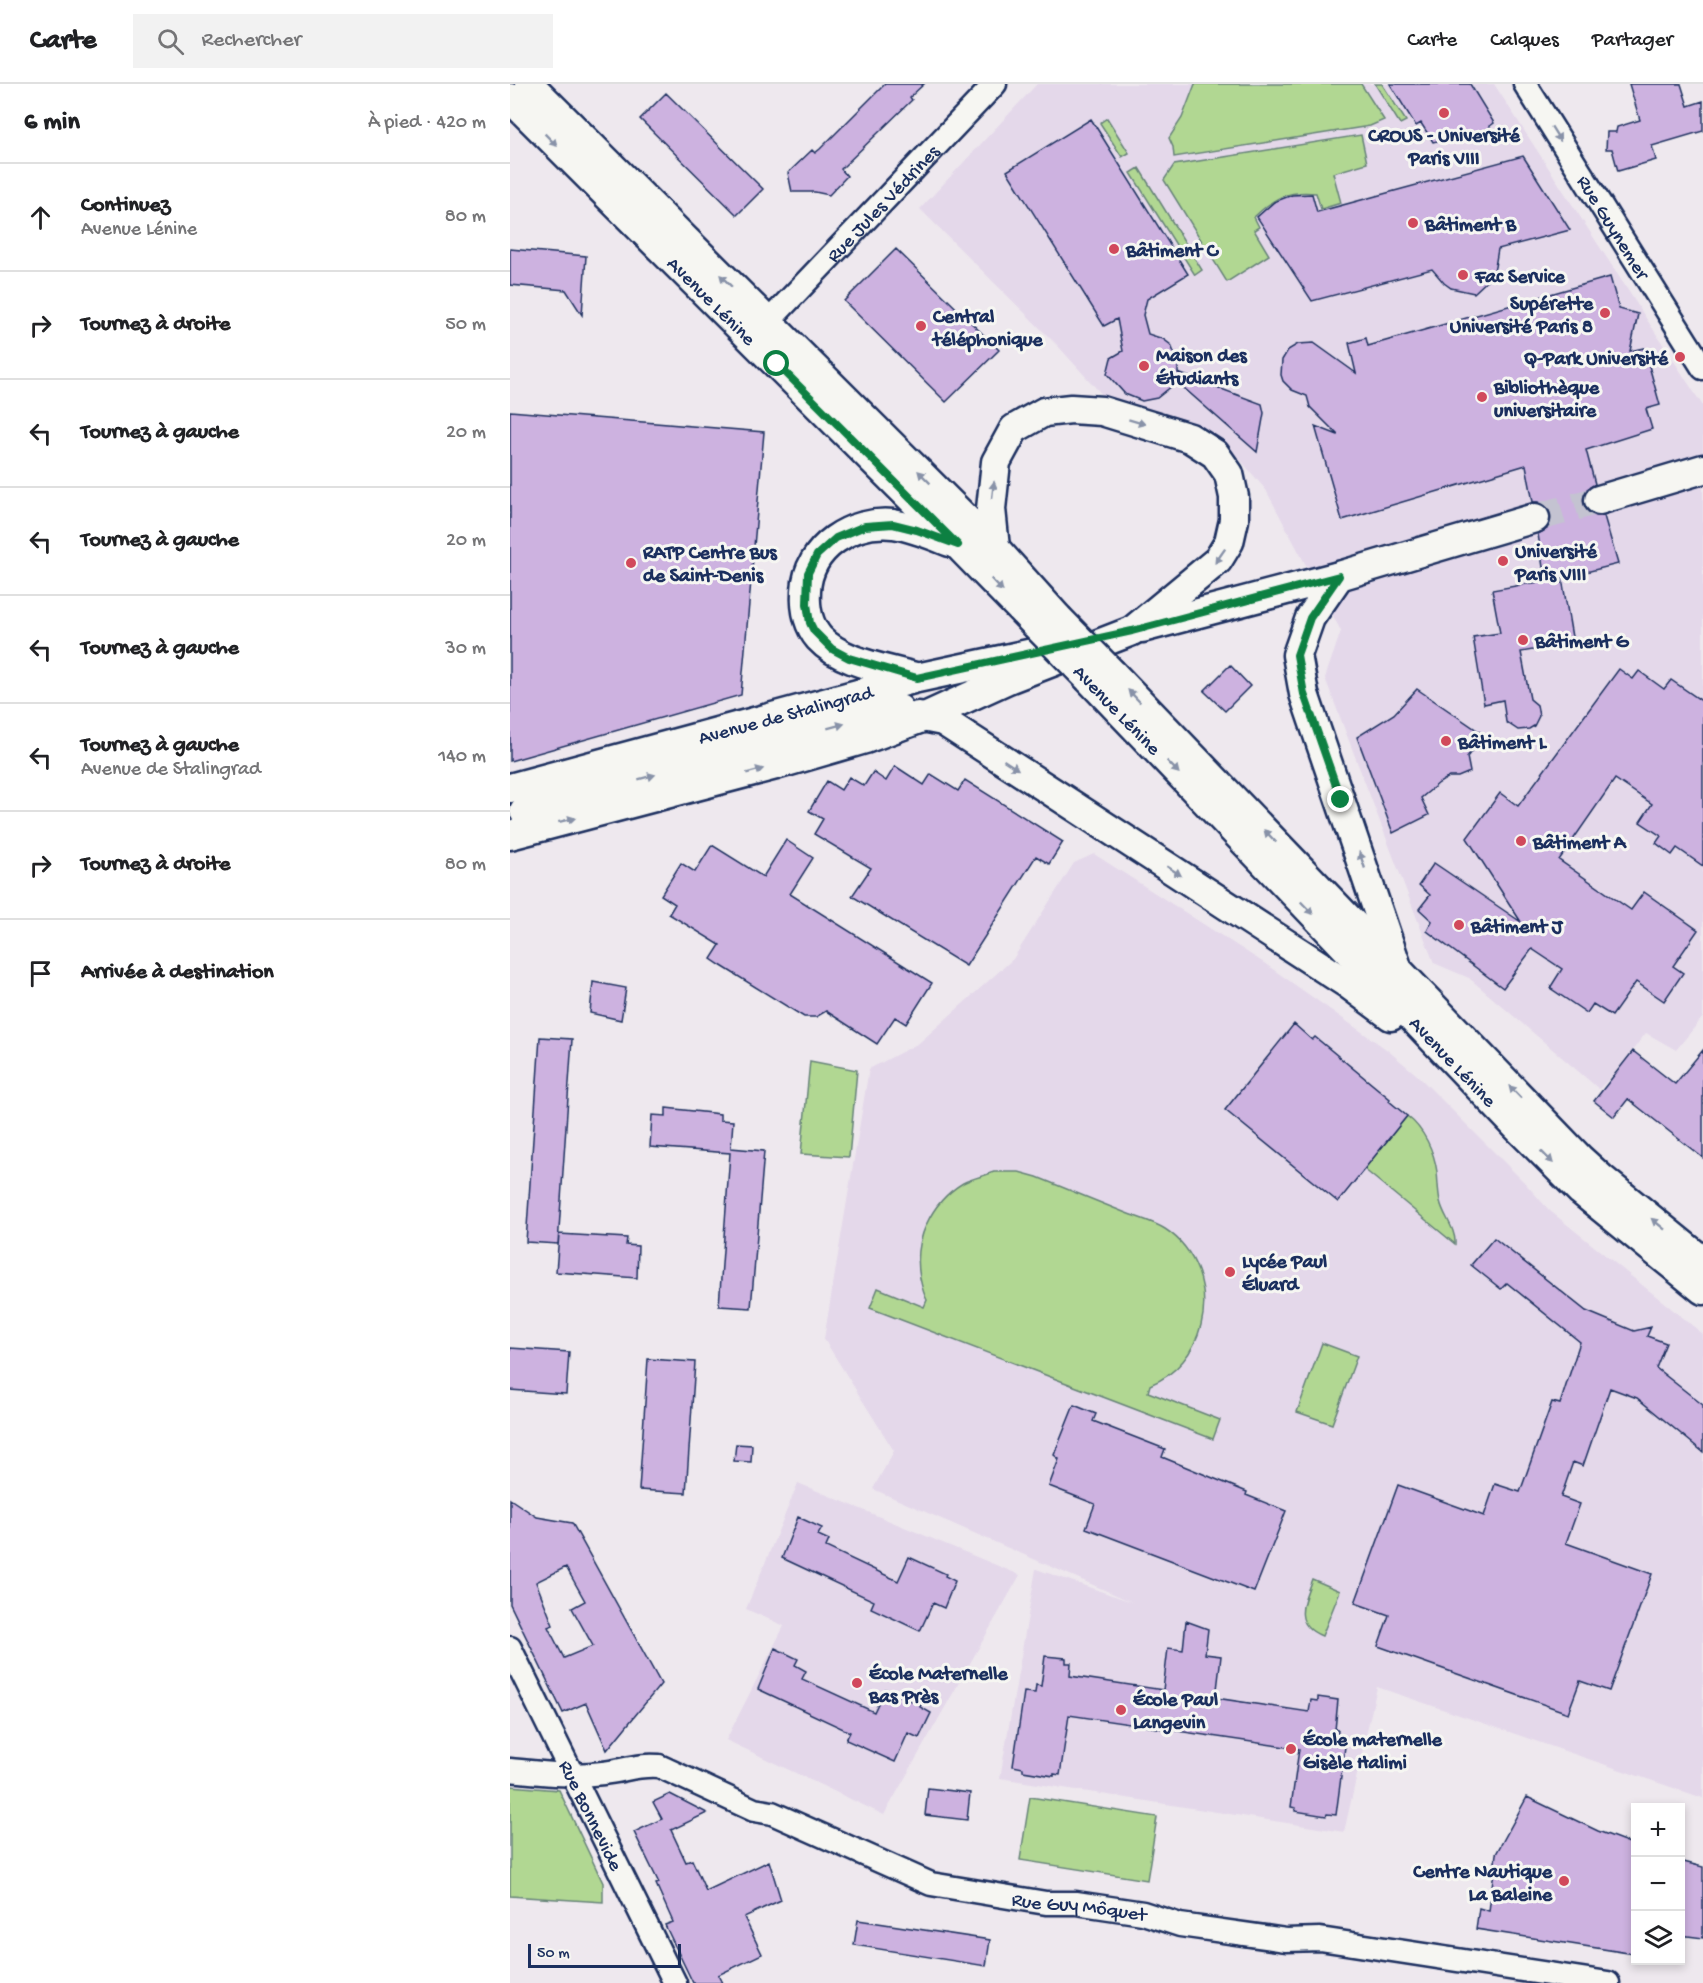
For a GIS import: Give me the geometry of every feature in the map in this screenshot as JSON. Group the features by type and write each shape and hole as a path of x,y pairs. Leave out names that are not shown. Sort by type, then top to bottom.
{"main road":[{"name":"Avenue Lénine","path":"529,84 995,548 1047,621"},
{"name":"Avenue Lénine","path":"510,98 958,545 1047,621 1398,969 1587,1166 1703,1261"},
{"path":"995,548 991,509 996,462 1014,429 1044,412 1071,409 1102,411 1190,438 1215,454 1229,474 1234,496 1234,520 1229,542 1218,560 1203,575 1132,631"},
{"path":"1599,500 1703,469"},
{"name":"Avenue de Stalingrad","path":"510,788 917,678 1132,631 1339,576 1535,518"},
{"path":"917,678 849,658 832,649 820,638 810,623 808,615 806,594 808,573 817,555 827,545 852,530 872,525 893,524 911,528 958,545"},
{"path":"1339,576 1310,618 1297,655 1304,694 1398,969"},
{"name":"Avenue de Stalingrad","path":"510,835 865,739 927,716 1008,679 1132,631"},
{"name":"Avenue Lénine","path":"1101,676 1425,1033 1581,1191 1703,1290"},
{"name":"Avenue de Stalingrad","path":"510,815 1008,679"},
{"path":"879,715 927,716 943,721 1348,984 1392,1016 1425,1033"},
{"path":"510,803 713,733"},
{"path":"865,739 892,735 962,733"}],"street":[{"name":"Rue Jules Védrines","path":"768,322 995,84"},
{"name":"Rue Guynemer","path":"1526,84 1703,368"},
{"name":"Rue Bonnevide","path":"510,1648 675,1983"},
{"name":"Rue Guy Môquet","path":"510,1770 573,1776 607,1773 642,1765 659,1766 754,1810 772,1813 931,1884 1046,1903 1076,1903 1143,1913 1180,1925 1286,1940 1320,1939 1608,1983"}],"shaded area":[{"name":"Université Paris VIII","path":"1037,84 1494,84 1703,406 1703,1017 1676,1050 1646,1033 1615,1073 1599,1089 1469,978 1434,963 1325,678 1341,631 1266,490 1225,442 1178,419 1105,398 1058,346 920,209"},
{"name":"Lycée Paul Éluard","path":"1094,854 1264,963 1386,1049 1417,1075 1549,1210 1703,1334 1703,1798 1377,1687 1344,1832 1000,1778 1036,1569 1132,1602 873,1489 894,1451 824,1339 869,1069 919,1043 1013,959 1074,863"},
{"name":"École Maternelle Bas Près","path":"798,1483 1020,1575 884,1815 726,1740 784,1626 746,1609"}],"green space":[{"path":"1195,84 1361,84 1384,120 1370,126 1174,157 1169,138 1182,118"},
{"path":"1375,84 1382,84 1406,121 1400,124"},
{"path":"1107,118 1129,153 1122,157 1100,123"},
{"path":"1361,135 1367,163 1333,173 1341,203 1321,209 1316,193 1306,192 1289,194 1275,200 1254,217 1259,227 1254,230 1269,255 1227,282 1164,180 1174,165"},
{"path":"1139,168 1202,270 1195,275 1131,173"},
{"path":"810,1061 857,1070 849,1157 801,1154"},
{"path":"1407,1116 1418,1127 1431,1148 1437,1172 1440,1201 1454,1233 1455,1244 1364,1169"},
{"path":"994,1172 1019,1172 1037,1177 1156,1224 1176,1237 1185,1247 1202,1284 1204,1298 1201,1325 1194,1344 1183,1361 1168,1375 1150,1385 1148,1392 1220,1420 1213,1439 870,1308 878,1288 924,1307 927,1300 918,1264 926,1224 941,1201 951,1191 967,1181"},
{"path":"1322,1343 1357,1356 1332,1424 1297,1412"},
{"path":"1312,1579 1340,1591 1322,1636 1313,1631 1303,1619 1303,1604"},
{"path":"510,1786 559,1790 603,1883 603,1902 510,1896"},
{"path":"1030,1797 1157,1817 1147,1880 1020,1860"}],"building":[{"path":"885,84 924,84 910,97 912,100 841,169 847,176 829,195 815,192 792,192 788,173 812,150 815,153 820,149"},
{"name":"CROUS - Université Paris VIII","path":"1390,84 1470,84 1494,123 1490,129 1433,142 1421,123 1416,126"},
{"path":"1629,84 1681,84 1688,106 1703,101 1703,131 1652,146 1656,160 1618,171 1612,149 1606,149 1607,132 1616,132 1617,127 1640,120"},
{"path":"666,93 763,189 737,215 640,119"},
{"name":"Bâtiment C","path":"1091,119 1188,274 1147,299 1143,315 1148,334 1163,339 1171,345 1178,363 1178,373 1262,404 1264,413 1257,452 1177,382 1157,398 1142,401 1125,394 1107,374 1111,358 1123,351 1117,319 1104,326 1007,171"},
{"name":"Bâtiment B","path":"1523,156 1570,230 1498,249 1491,277 1474,293 1451,288 1432,269 1312,301 1257,217 1274,202 1292,195 1312,194 1317,212"},
{"path":"510,249 586,256 582,315 566,290 510,285"},
{"name":"Central téléphonique","path":"896,249 999,350 946,402 844,301"},
{"name":"Bibliothèque universitaire","path":"1610,277 1619,309 1638,314 1630,351 1644,348 1660,405 1646,409 1652,429 1586,450 1595,484 1587,489 1583,497 1583,504 1588,512 1596,516 1604,516 1618,564 1562,578 1573,643 1521,652 1530,699 1537,705 1539,716 1534,726 1518,730 1506,722 1503,700 1484,704 1473,637 1500,633 1492,590 1545,581 1538,534 1547,529 1551,522 1551,514 1546,506 1533,502 1526,465 1342,520 1315,426 1338,435 1310,407 1307,396 1292,390 1283,381 1282,360 1288,350 1298,344 1314,343 1356,373 1349,343 1366,338 1368,346"},
{"name":"RATP Centre Bus de Saint-Denis","path":"510,411 764,432 741,695 510,761"},
{"path":"1230,665 1250,686 1225,711 1204,691"},
{"name":"Bâtiment A","path":"1619,669 1633,679 1639,671 1664,689 1671,680 1703,702 1703,866 1677,848 1672,855 1656,843 1661,836 1640,822 1652,804 1615,779 1559,860 1631,910 1644,892 1698,930 1673,966 1683,973 1664,1001 1636,982 1612,1016 1593,1004 1587,1013 1550,988 1562,969 1532,949 1503,988 1427,931 1432,921 1419,909 1430,895 1419,885 1434,863 1521,922 1467,838 1500,793 1518,806"},
{"path":"1417,689 1484,735 1467,757 1470,772 1458,777 1449,777 1439,783 1421,798 1429,815 1393,833 1357,737 1394,714"},
{"path":"895,766 924,785 931,774 958,791 965,780 1063,842 1049,864 1036,856 966,966 852,896 871,868 814,834 823,819 809,811 827,781 841,790 849,777 864,786 873,772 886,781"},
{"path":"786,840 813,858 790,894 932,983 906,1024 895,1017 877,1044 826,1011 816,1017 804,1017 720,965 711,959 720,945 669,914 675,904 661,895 681,863 695,872 712,845 763,877"},
{"path":"593,982 626,988 621,1020 590,1013"},
{"path":"1294,1024 1312,1040 1315,1037 1390,1099 1389,1101 1407,1116 1338,1202 1225,1110"},
{"path":"540,1037 572,1039 558,1244 526,1242"},
{"path":"1703,1050 1703,1158 1628,1099 1614,1117 1594,1101 1633,1051 1675,1084"},
{"path":"666,1108 720,1114 720,1120 733,1121 731,1148 764,1151 751,1308 719,1306 730,1153 650,1147 652,1115 666,1116"},
{"path":"559,1234 627,1238 626,1245 638,1246 637,1278 556,1272"},
{"path":"1494,1238 1586,1311 1634,1331 1651,1327 1647,1336 1666,1343 1656,1368 1703,1405 1703,1452 1637,1398 1610,1388 1583,1466 1573,1462 1561,1497 1580,1504 1566,1543 1652,1574 1609,1691 1580,1681 1568,1713 1378,1646 1389,1615 1355,1603 1398,1485 1484,1516 1495,1484 1520,1492 1552,1402 1560,1404 1580,1342 1507,1283 1501,1289 1471,1265"},
{"path":"510,1348 569,1352 566,1394 510,1390"},
{"path":"648,1359 695,1362 686,1493 639,1490"},
{"path":"1074,1405 1096,1414 1093,1421 1165,1449 1162,1457 1247,1492 1246,1495 1286,1511 1254,1592 1086,1528 1095,1504 1049,1486 1059,1459 1054,1455"},
{"path":"736,1444 752,1445 751,1462 734,1461"},
{"path":"510,1499 537,1517 572,1523 661,1684 607,1750 586,1703 563,1713 510,1604","holes":["566,1567 585,1601 572,1608 593,1646 564,1658 548,1627 553,1625 536,1582"]},
{"path":"798,1517 822,1528 818,1535 829,1540 826,1547 898,1581 909,1557 946,1574 945,1576 955,1581 944,1608 933,1603 920,1631 871,1608 874,1601 782,1558"},
{"path":"1186,1621 1208,1629 1205,1654 1221,1656 1216,1698 1309,1712 1311,1700 1318,1701 1318,1697 1338,1700 1335,1730 1338,1730 1337,1738 1346,1739 1336,1815 1327,1814 1326,1816 1295,1811 1296,1808 1291,1807 1299,1749 1069,1715 1060,1775 1023,1771 1023,1768 1013,1766 1024,1692 1035,1693 1036,1685 1041,1686 1045,1656 1066,1658 1066,1663 1071,1663 1070,1676 1163,1690 1168,1648 1183,1650"},
{"path":"775,1648 798,1659 795,1665 806,1671 802,1679 874,1712 885,1689 921,1705 920,1707 931,1713 919,1738 908,1733 895,1762 846,1740 850,1732 758,1689"},
{"path":"928,1788 970,1793 967,1820 925,1815"},
{"path":"670,1794 707,1813 671,1830 686,1862 692,1860 706,1891 769,1861 781,1900 744,1917 762,1954 718,1975 722,1983 693,1983 665,1925 673,1922 656,1884 659,1883 634,1832 662,1819 653,1802"},
{"name":"Centre Nautique La Baleine","path":"1527,1797 1598,1831 1631,1843 1631,1953 1476,1929 1479,1908 1489,1911 1496,1854"},
{"path":"1685,1862 1703,1867 1703,1938 1685,1936"},
{"path":"858,1920 990,1940 986,1966 854,1945"}],"tunnel":[{"path":"1535,518 1599,500"}],"place":[{"name":"CROUS - Université Paris VIII","path":"1444,113"},
{"name":"Bâtiment B","path":"1413,223"},
{"name":"Bâtiment C","path":"1114,249"},
{"name":"Fac Service","path":"1463,275"},
{"name":"Supérette Université Paris 8","path":"1605,313"},
{"name":"Central téléphonique","path":"921,326"},
{"name":"Q-Park Université","path":"1680,357"},
{"name":"Maison des Étudiants","path":"1144,366"},
{"name":"Bibliothèque universitaire","path":"1482,397"},
{"name":"Université Paris VIII","path":"1503,561"},
{"name":"RATP Centre Bus de Saint-Denis","path":"631,563"},
{"name":"Bâtiment G","path":"1523,640"},
{"name":"Bâtiment L","path":"1446,741"},
{"name":"Bâtiment A","path":"1521,841"},
{"name":"Bâtiment J","path":"1459,925"},
{"name":"Lycée Paul Éluard","path":"1230,1272"},
{"name":"École Maternelle Bas Près","path":"857,1683"},
{"name":"École Paul Langevin","path":"1121,1710"},
{"name":"École maternelle Gisèle Halimi","path":"1291,1749"},
{"name":"Centre Nautique La Baleine","path":"1564,1881"}],"route":[{"path":"777,364 958,545 893,524 865,526 852,530 827,545 817,555 808,573 806,594 810,623 814,631 832,649 849,658 917,678 1132,631 1339,576 1310,618 1297,655 1304,694 1341,800"}]}
